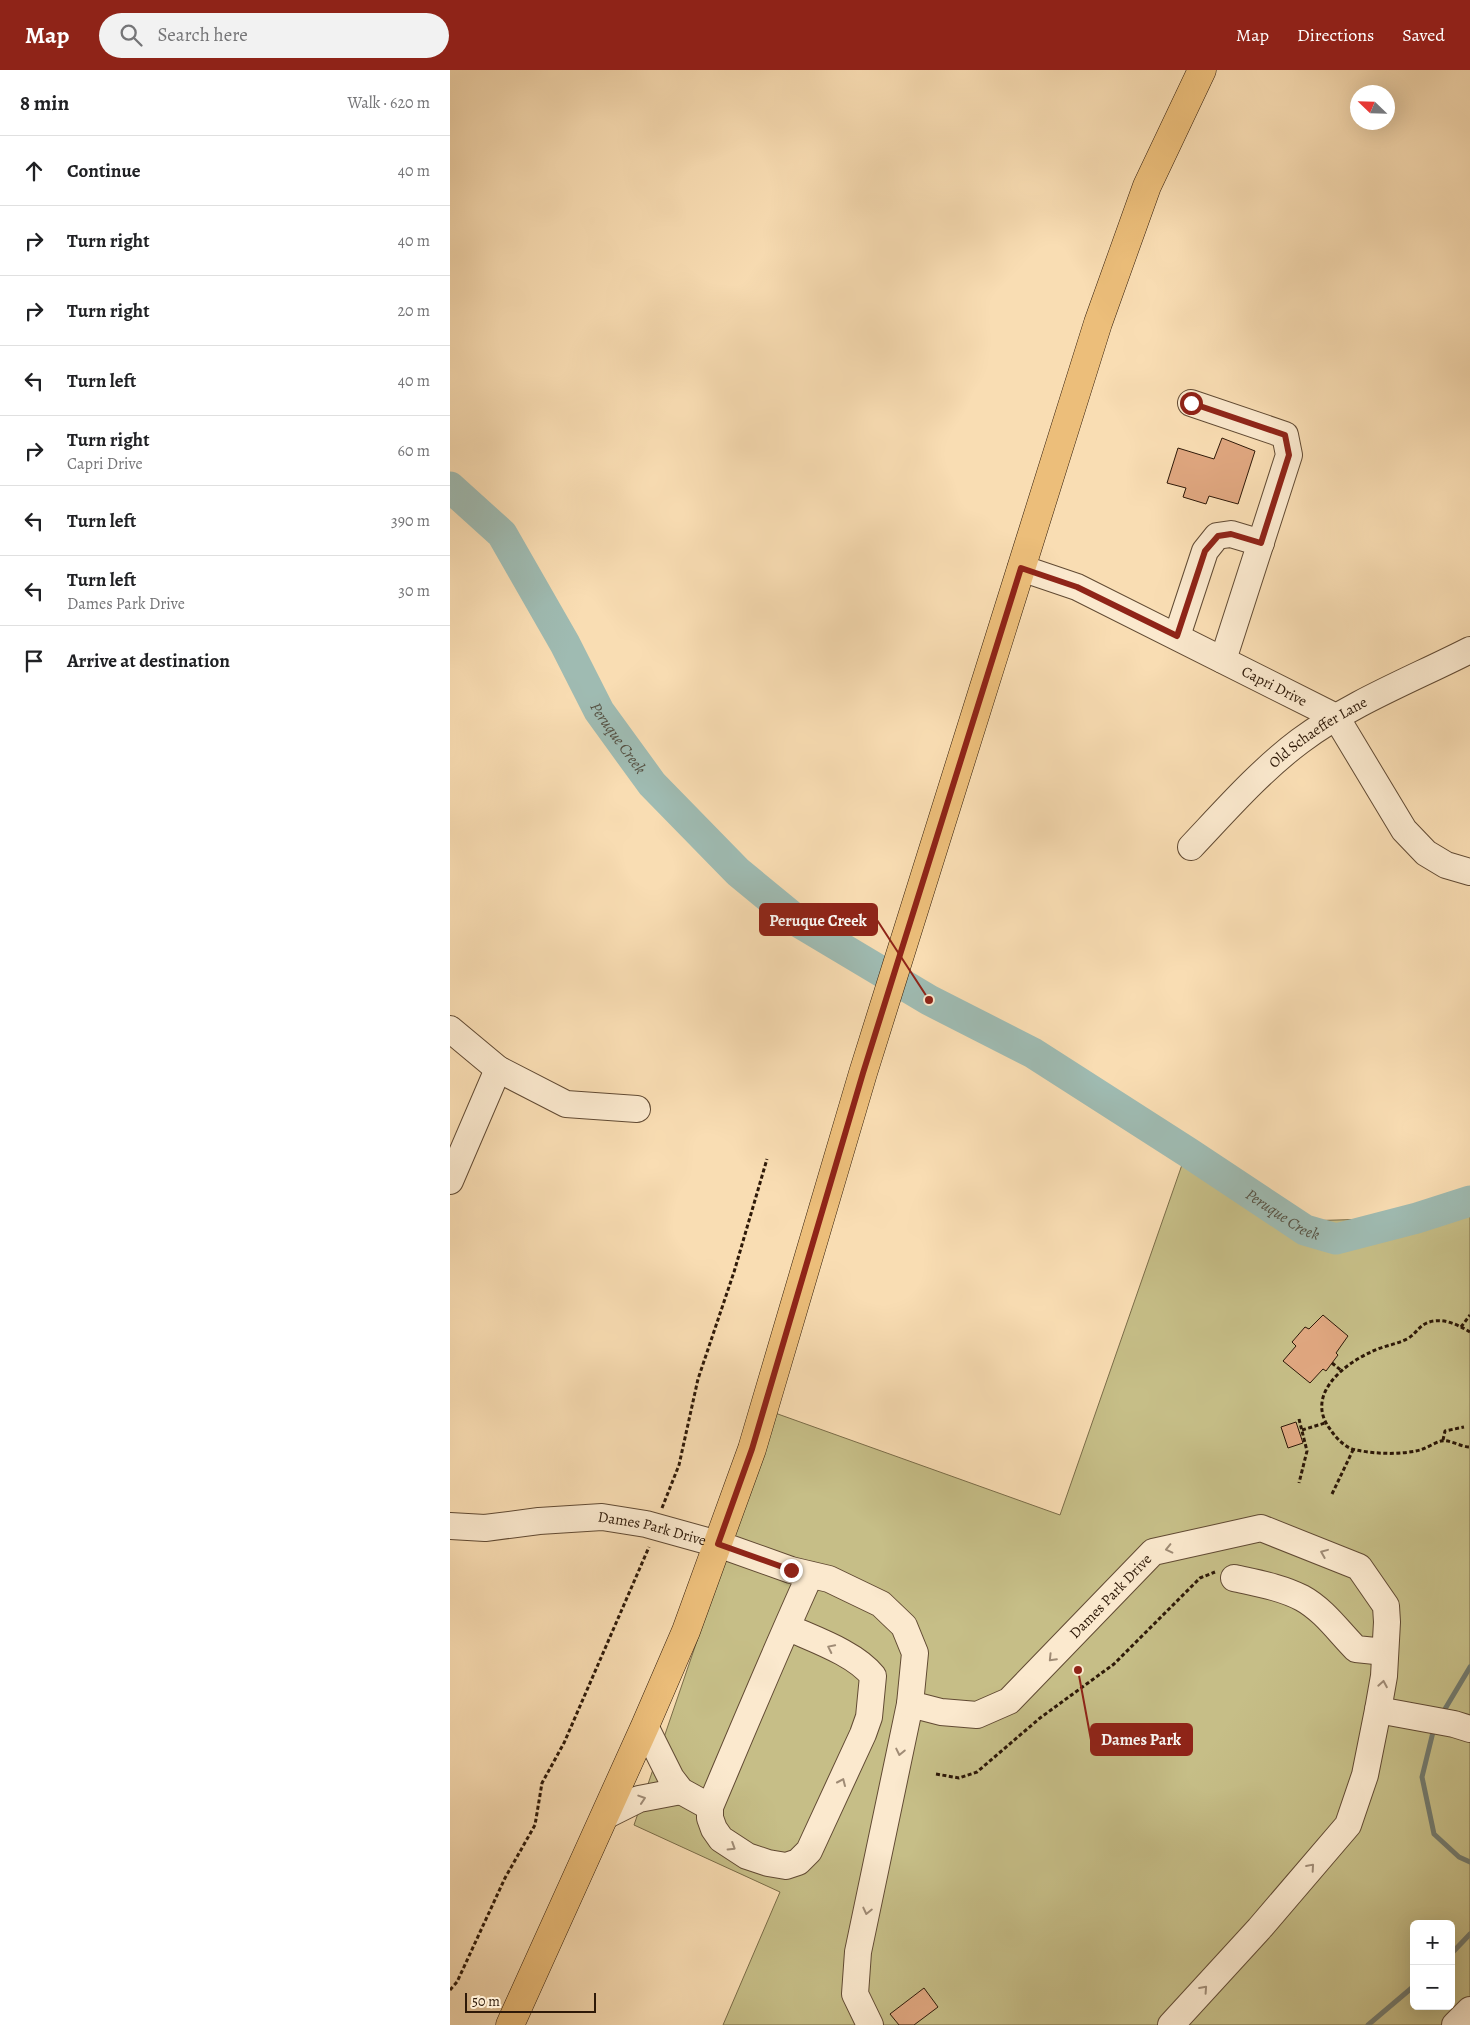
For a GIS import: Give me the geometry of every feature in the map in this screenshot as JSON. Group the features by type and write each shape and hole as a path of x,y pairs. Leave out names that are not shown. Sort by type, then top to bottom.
{"main road":[{"path":"510,2025 686,1631 752,1449 863,1073 1098,323 1147,186 1202,70"}],"street":[{"path":"1191,403 1285,435 1289,455 1223,660"},
{"path":"1177,636 1205,551 1218,536 1231,534 1261,543"},
{"name":"Capri Drive","path":"1021,568 1077,587 1336,717"},
{"name":"Old Schaeffer Lane","path":"1191,846 1299,742 1336,717 1470,650"},
{"path":"1336,717 1404,830 1426,853 1446,866 1470,872"},
{"path":"450,1030 498,1069 566,1104 637,1109"},
{"path":"450,1181 498,1069"},
{"name":"Dames Park Drive","path":"450,1526 485,1528 539,1521 602,1517 654,1527 718,1544 791,1570 830,1579 882,1604 904,1626 915,1653 910,1704 858,1952 855,1994 870,2025"},
{"name":"Dames Park Drive","path":"910,1704 941,1712 977,1715 1009,1701 1153,1552 1261,1528 1359,1567 1386,1606 1384,1676 1390,1712 1348,1825 1259,1929 1171,2025"},
{"path":"787,1626 866,1666 873,1676 869,1717 863,1734 809,1851 798,1862 786,1866 768,1864 740,1852 720,1839 710,1818 710,1807 787,1626 810,1575"},
{"path":"1234,1578 1272,1587 1302,1598 1331,1621 1356,1650 1384,1652"},
{"path":"1390,1712 1462,1726"},
{"path":"645,1726 671,1778 681,1791 710,1807"},
{"path":"605,1816 639,1799 681,1791"},
{"path":"1455,2025 1470,2010"}],"path":[{"path":"450,1990 457,1982 505,1878 535,1825 542,1783 568,1734 647,1553 654,1527 679,1465 698,1379 734,1272 767,1158"},
{"path":"1461,1327 1470,1314"},
{"path":"1470,1332 1452,1323 1437,1320 1424,1324 1408,1339 1372,1351 1350,1363 1335,1377 1325,1392 1320,1406 1324,1422 1337,1440 1354,1450 1384,1454 1420,1450 1442,1440 1470,1447"},
{"path":"1332,1363 1342,1371"},
{"path":"1299,1420 1307,1450 1299,1483"},
{"path":"1302,1430 1324,1422"},
{"path":"1442,1440 1446,1431 1464,1427"},
{"path":"1332,1494 1354,1450"},
{"path":"936,1774 959,1778 977,1772 1040,1718 1114,1664 1200,1578 1216,1572 1234,1578"}],"shaded area":[{"path":"1184,1159 1302,1221 1441,1217 1470,1208 1470,2025 723,2025 780,1892 634,1825 775,1413 1060,1515"}],"building":[{"path":"1222,438 1255,451 1238,504 1209,496 1206,504 1183,497 1186,488 1167,483 1178,448 1214,459"},
{"path":"1323,1315 1348,1336 1336,1353 1338,1355 1326,1371 1323,1369 1310,1383 1283,1361 1296,1346 1292,1342 1305,1327 1309,1329"},
{"path":"1296,1422 1303,1443 1288,1448 1281,1427"},
{"path":"924,1988 938,2007 914,2025 899,2025 890,2014"}],"waterway":[{"name":"Peruque Creek","path":"450,487 502,534 565,644 599,711 652,784 738,872 800,923 929,1000 1033,1053 1305,1230 1336,1239 1417,1218 1470,1201"},
{"path":"1442,1714 1470,1667"},
{"path":"1434,1728 1422,1777 1434,1834 1459,1857 1470,1862"},
{"path":"1455,1950 1470,1934"},
{"path":"1368,2025 1410,1989"}],"place":[{"name":"Peruque Creek","path":"929,1000"},
{"name":"Dames Park","path":"1078,1670"}],"route":[{"path":"791,1570 718,1544 752,1449 863,1073 1021,568 1077,587 1177,636 1205,551 1218,536 1231,534 1261,543 1289,455 1285,435 1191,403"}]}
